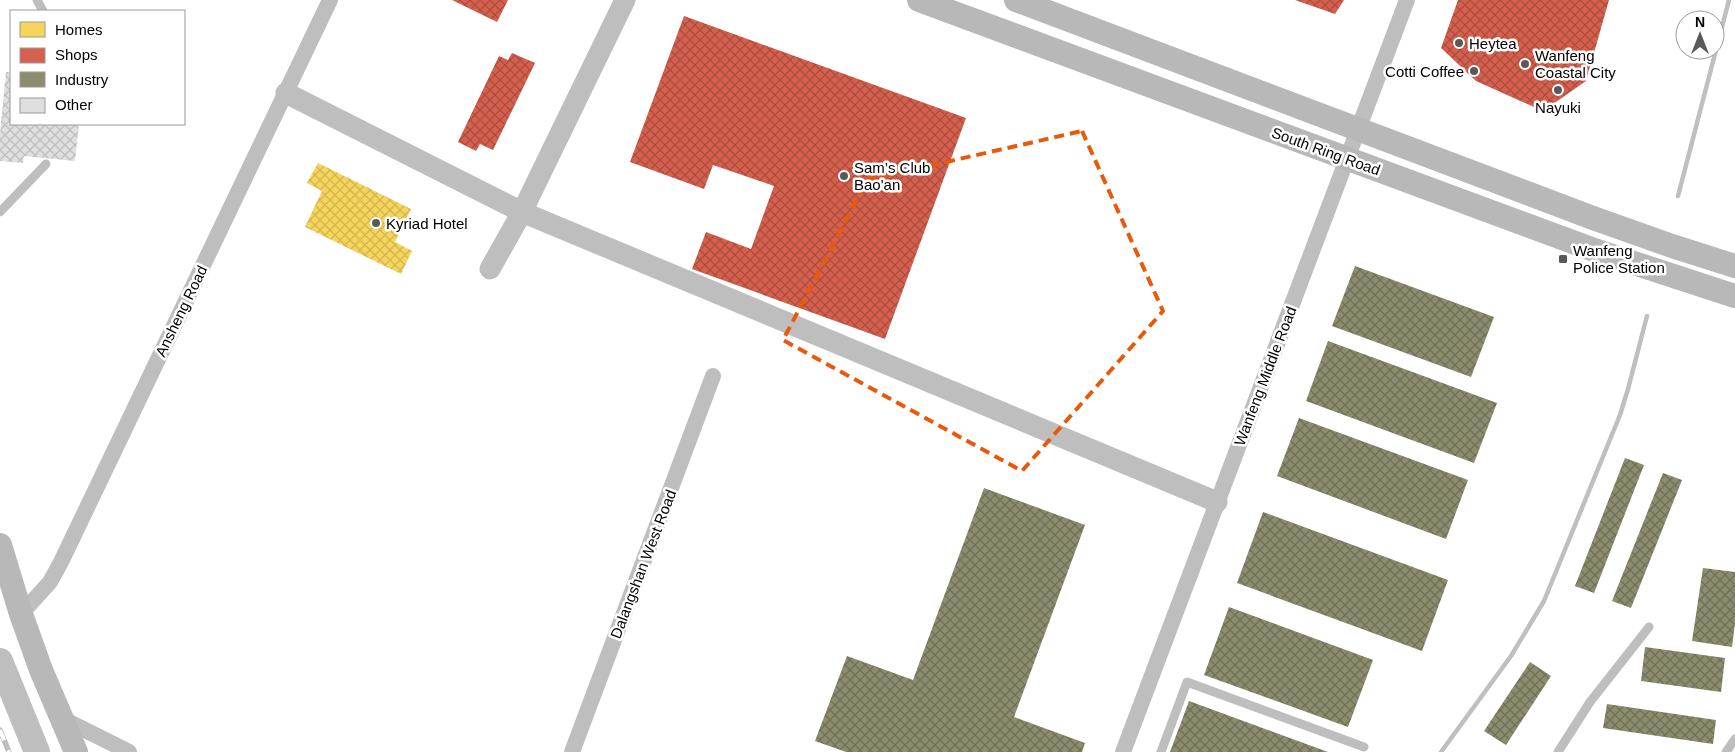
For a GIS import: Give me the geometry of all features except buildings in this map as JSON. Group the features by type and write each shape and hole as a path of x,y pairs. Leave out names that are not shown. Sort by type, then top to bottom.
{"main road":[{"name":"South Ring Road","path":"919,0 1597,251 1735,296"},
{"name":"South Ring Road","path":"1016,0 1633,232 1735,266"},
{"path":"0,545 21,614 41,670 76,752"},
{"path":"0,661 37,752"}],"street":[{"name":"Ansheng Road","path":"21,614 50,582 61,562 330,0"},
{"path":"490,269 522,212 626,0"},
{"name":"Wanfeng Middle Road","path":"1123,752 1407,0"},
{"path":"286,92 522,212 1217,502"},
{"name":"Dalangshan West Road","path":"572,752 713,376"},
{"path":"61,718 129,752"}],"lane":[{"path":"0,212 46,164"},
{"path":"1558,752 1590,702 1649,627"},
{"path":"1161,752 1187,682 1364,747"},
{"path":"1726,752 1735,740"}],"highlighted area":[{"path":"1082,131 1163,311 1022,471 783,340 867,180"}],"waterway":[{"path":"1678,196 1729,0"},
{"path":"1441,752 1511,656 1544,601 1620,415 1647,316"}],"railway":[{"path":"0,730 9,752"}],"place":[{"name":"Heytea","path":"1459,43"},
{"name":"Wanfeng Coastal City","path":"1525,64"},
{"name":"Cotti Coffee","path":"1474,71"},
{"name":"Nayuki","path":"1558,90"},
{"name":"Sam’s Club Bao'an","path":"844,176"},
{"name":"Kyriad Hotel","path":"376,223"},
{"name":"Wanfeng Police Station","path":"1563,259"}]}
